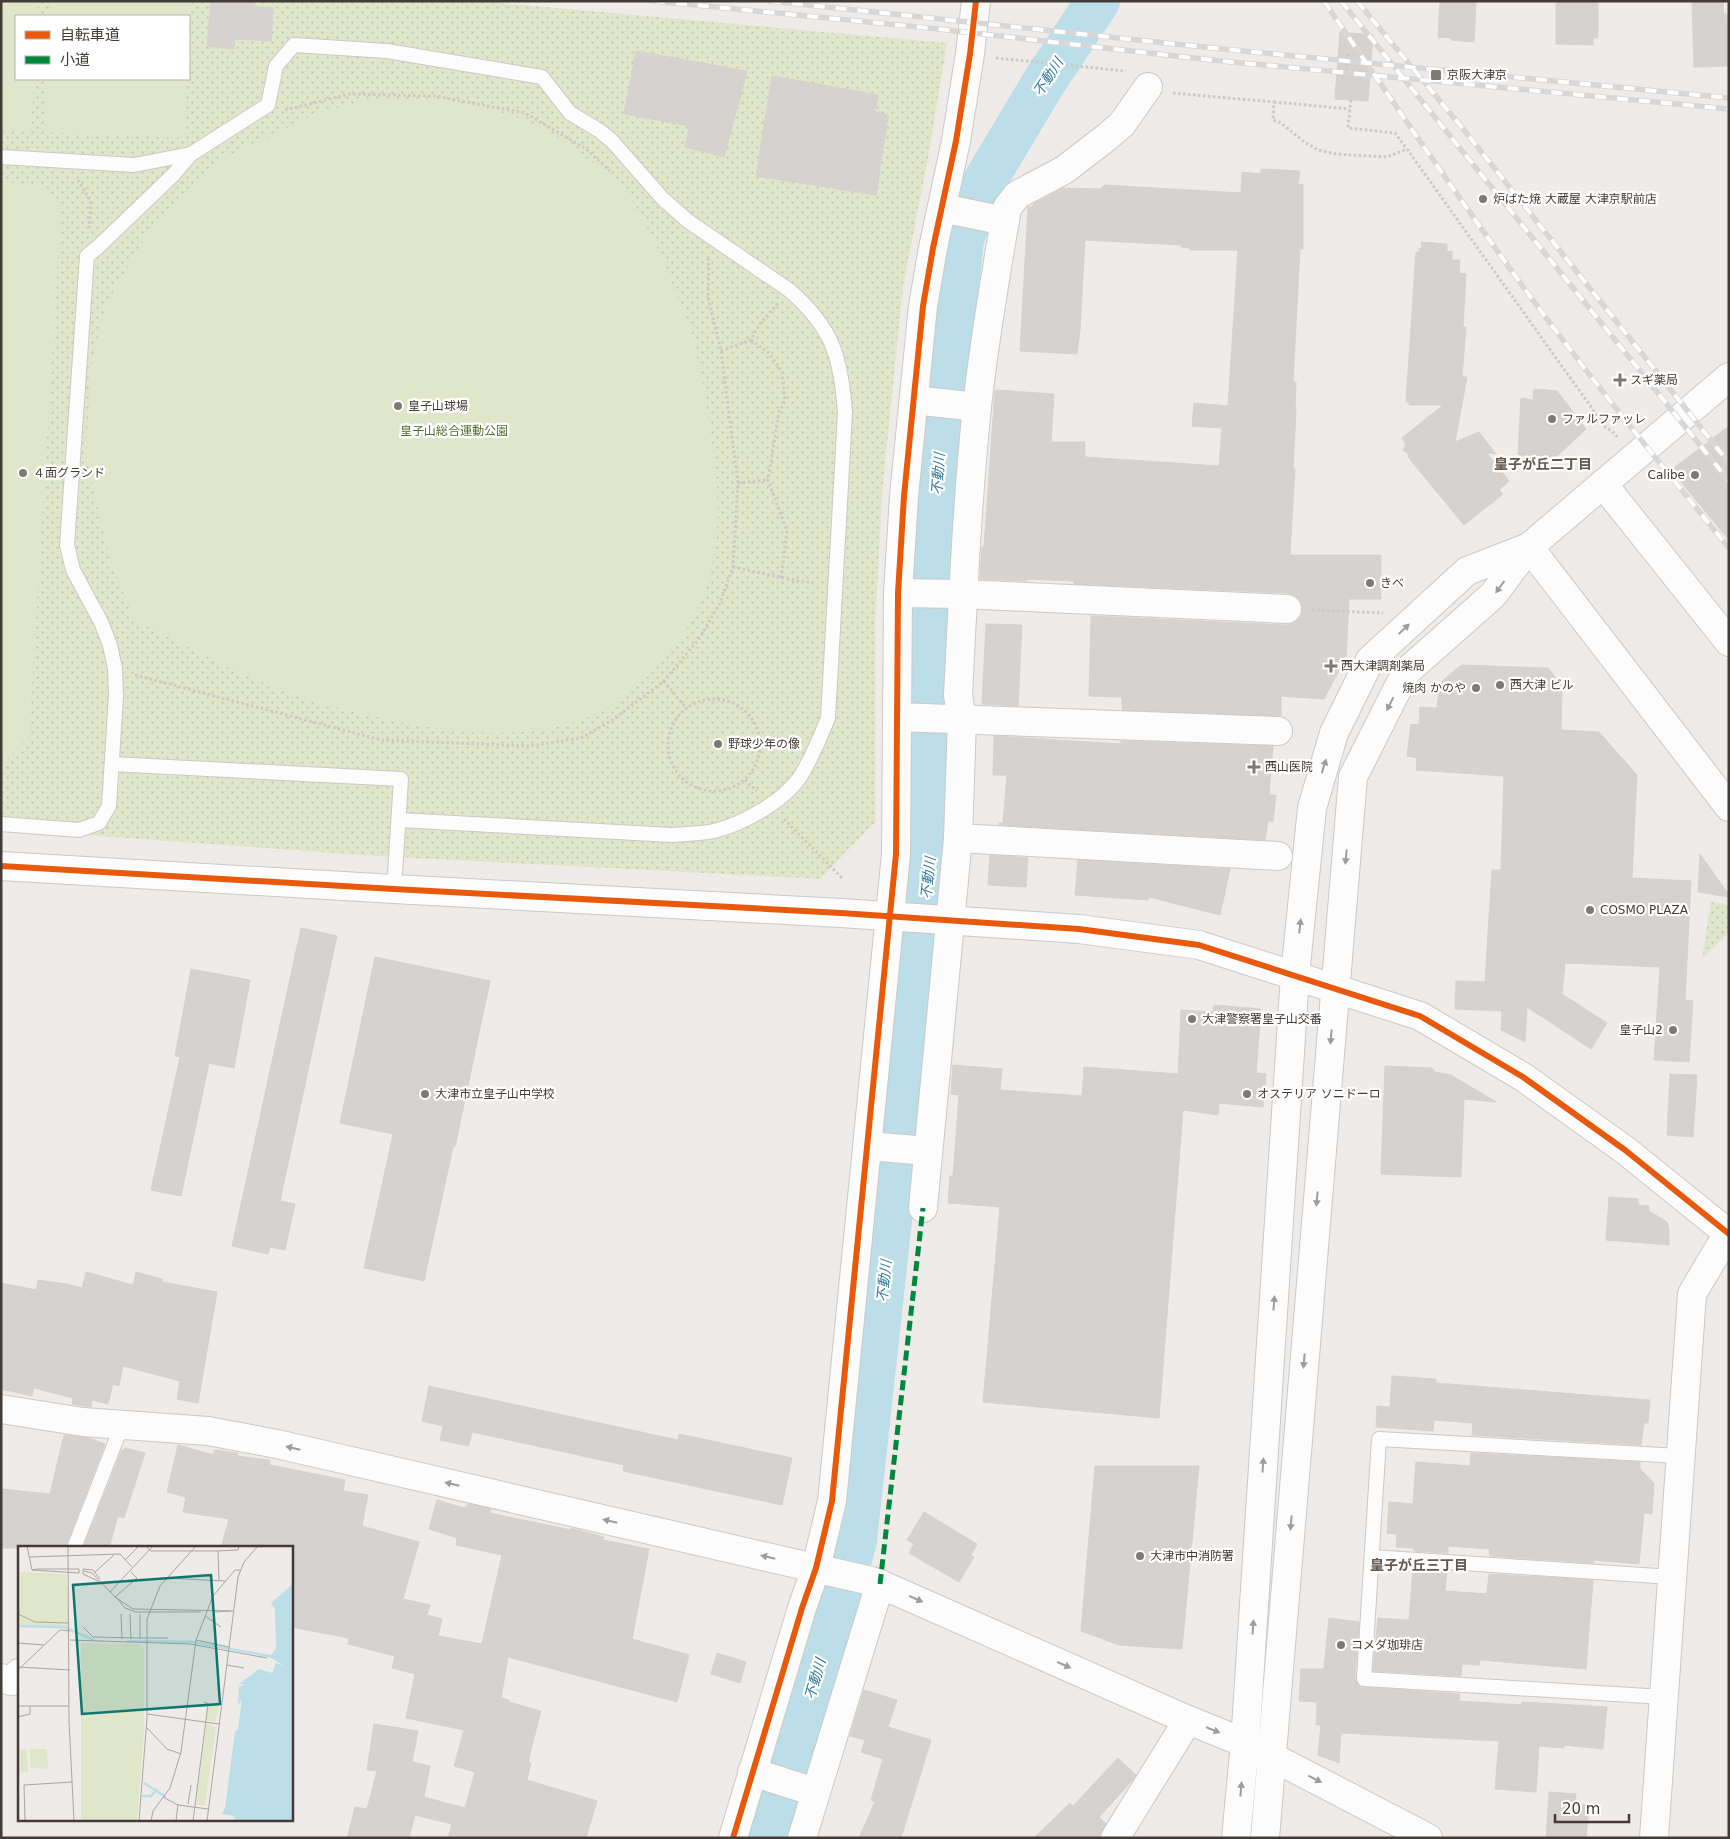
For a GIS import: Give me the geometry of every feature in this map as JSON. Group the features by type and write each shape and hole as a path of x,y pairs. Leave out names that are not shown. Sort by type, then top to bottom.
{"street":[{"path":"733,1838 758,1774 802,1608 822,1570 832,1501 868,1146 898,916 896,854 899,593 904,496 923,306 956,141 970,54 976,1"},
{"path":"923,1208 958,838 961,720 958,695 962,594 976,407 989,309 1004,220 1007,208 1016,195 1064,170 1107,137 1122,124 1148,87"},
{"path":"943,208 1004,220"},
{"path":"1265,1838 1353,777 1406,672 1493,595 1528,547 1729,377"},
{"path":"915,401 976,407"},
{"path":"1603,484 1729,642"},
{"path":"1236,1838 1245,1743 1294,975 1312,808 1334,733 1370,660 1467,571 1528,547"},
{"path":"1528,547 1729,807"},
{"path":"899,593 962,594 1287,609"},
{"path":"898,717 1278,731"},
{"path":"958,838 1278,856"},
{"path":"1,866 898,916 1078,929 1199,945 1420,1016 1523,1077 1626,1150 1728,1234 1692,1294 1654,1838"},
{"path":"868,1146 928,1151"},
{"path":"1,1410 83,1422 208,1431 277,1444 875,1582 1188,1720 1245,1743 1428,1838"},
{"path":"802,1838 810,1790 875,1582"},
{"path":"1,1678 11,1680 18,1674"},
{"path":"1116,1838 1188,1720"},
{"path":"758,1774 810,1790"}],"lane":[{"path":"1,824 79,830 99,823 109,806 116,696 115,669 110,645 101,622 73,570 67,544 87,256 159,188 191,154 268,105 276,66 294,45 387,51 542,77 570,113 600,130 663,199 688,221 790,290 802,301 820,322 835,350 843,382 845,414 828,718 814,752 799,779 771,805 741,822 712,832 672,835 398,820"},
{"path":"1,158 134,165 191,154"},
{"path":"112,764 401,779 394,889"},
{"path":"75,1546 122,1424"},
{"path":"1664,1696 1364,1679 1372,1557 1380,1439 1680,1456"},
{"path":"1372,1557 1672,1577"}],"path":[{"path":"970,54 1039,63 1129,71 1154,91 1350,109"},
{"path":"1346,76 1348,54"},
{"path":"268,105 287,111 350,94 435,96 525,113 586,149 613,174"},
{"path":"1351,100 1348,128 1395,133 1606,428"},
{"path":"1274,102 1273,120 1281,123 1303,141 1318,150 1336,154 1387,157 1407,149"},
{"path":"66,161 90,201 87,256"},
{"path":"115,669 381,740 528,746 581,738 611,721 664,681 699,639 720,603 733,567 738,483 721,351 708,297 709,260 702,253"},
{"path":"721,351 751,340 759,325 790,290"},
{"path":"751,340 770,353 782,372 785,401 779,412 768,480 787,531 781,578"},
{"path":"738,483 768,480"},
{"path":"733,567 798,582 836,584"},
{"path":"1287,609 1420,614"},
{"path":"664,681 686,708"},
{"path":"713,698 740,706 752,720 758,728 760,756 745,780 723,791 698,790 678,775 668,752 671,727 686,708 713,698"},
{"path":"745,780 843,879"}],"green space":[{"name":"皇子山総合運動公園","path":"1,1 478,1 947,43 928,158 903,286 882,493 875,629 875,822 820,879 376,856 1,829"},
{"path":"1,1 38,1 37,15 15,15 15,80 34,80 31,132 1,130"},
{"path":"50,1 190,1 190,15 49,15"},
{"path":"47,80 187,80 184,138 44,132"},
{"name":"皇子山球場","path":"433,99 500,112 535,125 564,141 592,161 627,194 655,241 685,313 703,385 714,455 718,519 709,579 698,607 683,635 662,661 630,693 608,708 579,721 548,729 516,732 450,730 385,719 317,703 282,691 239,672 134,619 110,559 86,456 92,361 107,303 149,231 228,156 318,113 363,101"},
{"name":"４面グランド","path":"1,182 45,185 61,209 29,737 1,765"},
{"path":"1711,902 1729,905 1729,932 1702,959"}],"building":[{"path":"211,1 255,2 255,7 273,8 271,41 235,39 234,49 207,46"},
{"path":"1440,1 1476,1 1474,42 1438,37"},
{"path":"1556,1 1598,1 1598,38 1593,38 1593,45 1556,44"},
{"path":"1692,1 1723,1 1724,14 1727,14 1729,66 1694,67"},
{"path":"1340,32 1373,35 1368,101 1335,99"},
{"path":"636,51 747,71 724,157 685,147 690,126 624,114"},
{"path":"772,76 878,95 875,112 888,115 876,195 756,176"},
{"path":"1261,169 1300,171 1298,185 1303,184 1303,249 1300,249 1293,382 1296,382 1293,469 1295,469 1290,555 1381,555 1381,599 1349,599 1346,657 1324,699 1281,696 1281,716 1122,710 1122,697 1089,696 1091,616 1286,625 1294,623 1300,618 1303,610 1301,602 1296,596 1288,593 1074,584 1074,581 980,579 995,390 1054,394 1051,442 1085,442 1085,457 1219,466 1222,428 1192,426 1194,403 1228,406 1238,250 1190,250 1190,248 1181,247 1182,245 1085,240 1077,354 1020,351 1028,207 1032,207 1034,204 1063,188 1100,189 1104,185 1241,193 1242,172 1261,174"},
{"path":"1421,242 1447,244 1447,252 1452,251 1452,260 1460,260 1459,273 1466,274 1463,327 1466,327 1462,377 1467,377 1455,442 1479,432 1496,454 1487,453 1509,481 1499,490 1503,494 1464,525 1408,457 1409,454 1403,450 1406,445 1402,438 1443,405 1409,405 1409,402 1406,402 1416,252 1419,252 1419,248 1422,249"},
{"path":"1534,389 1557,391 1586,429 1556,457 1518,455 1521,398 1533,400"},
{"path":"1729,426 1729,540 1671,470"},
{"path":"986,624 1022,625 1018,706 982,704"},
{"path":"1461,665 1548,668 1562,686 1561,730 1599,732 1637,775 1632,878 1691,881 1685,1000 1693,1001 1689,1062 1654,1060 1660,967 1565,963 1562,994 1607,1023 1591,1049 1527,1007 1525,1042 1501,1030 1502,1011 1455,1009 1456,981 1485,982 1492,870 1501,870 1504,776 1416,770 1417,758 1407,756 1411,724 1419,725 1420,707 1437,708 1440,683"},
{"path":"994,736 1121,744 1121,741 1273,746 1269,795 1276,795 1273,821 1268,821 1265,840 999,825 999,823 1003,823 1007,775 993,775"},
{"path":"1700,854 1729,895 1729,897 1698,892"},
{"path":"990,855 1028,858 1026,887 988,885"},
{"path":"1078,860 1230,869 1220,915 1149,897 1148,900 1075,895"},
{"path":"301,928 337,936 280,1201 295,1204 285,1250 270,1247 268,1254 232,1246"},
{"path":"375,957 490,981 424,1281 364,1268 393,1134 340,1123"},
{"path":"191,969 250,980 234,1068 209,1063 181,1196 151,1190 180,1057 175,1056"},
{"path":"1214,1005 1261,1009 1256,1073 1266,1074 1263,1107 1219,1103 1218,1115 1183,1110 1159,1418 983,1402 1000,1207 948,1203 950,1176 953,1176 959,1095 951,1094 953,1065 1002,1069 1000,1090 1082,1096 1084,1067 1178,1074 1181,1010 1213,1012"},
{"path":"1385,1066 1432,1068 1435,1072 1451,1075 1496,1102 1464,1099 1461,1177 1381,1174"},
{"path":"1670,1074 1697,1075 1693,1137 1667,1135"},
{"path":"1609,1197 1638,1199 1638,1205 1649,1206 1649,1211 1667,1222 1669,1245 1606,1240"},
{"path":"86,1272 133,1285 136,1272 162,1279 162,1282 217,1292 198,1403 177,1399 180,1381 123,1366 119,1386 113,1384 108,1404 92,1400 91,1407 72,1404 73,1398 34,1388 32,1396 1,1389 1,1283 36,1290 38,1280 82,1288"},
{"path":"1392,1376 1436,1379 1436,1383 1650,1400 1648,1423 1644,1423 1641,1445 1472,1435 1473,1423 1434,1420 1433,1431 1376,1427 1377,1406 1390,1407"},
{"path":"429,1386 678,1440 679,1434 792,1458 782,1505 623,1471 624,1465 472,1432 469,1446 440,1440 443,1426 422,1421"},
{"path":"64,1435 89,1438 105,1444 66,1546 1,1548 1,1489 50,1494"},
{"path":"178,1445 214,1455 214,1450 238,1453 237,1456 270,1460 270,1465 345,1480 343,1491 368,1495 362,1526 419,1542 403,1599 430,1605 427,1615 442,1619 438,1636 482,1644 502,1555 456,1545 457,1538 429,1529 437,1500 464,1508 467,1508 468,1504 491,1509 490,1513 571,1530 572,1528 604,1537 603,1540 649,1549 632,1639 689,1655 677,1702 508,1657 501,1698 541,1711 528,1762 531,1763 527,1780 597,1801 586,1838 448,1838 452,1824 415,1815 409,1838 347,1838 355,1807 367,1809 377,1771 367,1770 374,1724 418,1731 412,1762 430,1766 424,1797 465,1808 475,1772 454,1766 464,1730 406,1718 415,1674 392,1668 395,1656 348,1644 349,1638 292,1627 292,1546 222,1546 229,1519 183,1512 186,1497 167,1492"},
{"path":"125,1448 145,1453 124,1518 118,1516 110,1546 84,1546 122,1450"},
{"path":"1471,1453 1640,1462 1640,1469 1654,1483 1652,1514 1644,1513 1639,1564 1594,1560 1594,1563 1490,1556 1489,1549 1448,1546 1448,1553 1414,1551 1414,1548 1396,1547 1397,1534 1387,1533 1389,1502 1413,1504 1416,1462 1470,1466"},
{"path":"1095,1466 1199,1466 1182,1649 1119,1645 1081,1631"},
{"path":"924,1512 977,1544 971,1555 974,1557 959,1582 909,1553 914,1544 907,1540"},
{"path":"1413,1568 1447,1571 1445,1591 1487,1594 1489,1574 1593,1580 1586,1669 1480,1660 1479,1665 1462,1664 1461,1676 1373,1671 1378,1618 1409,1620"},
{"path":"1329,1618 1359,1622 1355,1678 1360,1687 1460,1694 1459,1701 1522,1705 1522,1702 1607,1707 1603,1749 1564,1745 1564,1748 1539,1746 1536,1792 1495,1789 1499,1741 1341,1733 1339,1763 1318,1755 1321,1725 1316,1725 1317,1702 1299,1701 1301,1669 1324,1669"},
{"path":"717,1653 746,1662 740,1683 711,1674"},
{"path":"864,1690 897,1700 888,1727 931,1740 901,1838 859,1838 875,1802 871,1800 883,1759 861,1752 865,1740 850,1736"},
{"path":"1118,1758 1136,1775 1099,1817 1106,1824 1098,1838 1034,1838 1070,1803 1073,1806"},
{"path":"1549,1792 1576,1794 1575,1804 1589,1805 1586,1838 1546,1838"}],"waterway":[{"name":"不動川","path":"768,1838 835,1616 855,1540 930,855 932,570 940,447 962,239 979,191 1044,82 1098,1"}],"railway":[{"path":"654,1 929,28 1211,60 1729,109"},
{"path":"770,1 1213,48 1729,98"},
{"path":"1324,1 1445,177 1544,315 1622,416 1729,548"},
{"path":"1341,1 1729,481"},
{"path":"1357,1 1464,130 1729,463"}],"marked path":[{"path":"880,1584 923,1208"}],"cycle path":[{"path":"733,1838 802,1608 816,1568 832,1501 896,854 898,593 904,496 923,306 933,248 956,141 970,54 976,1"},
{"path":"1,866 841,913 1079,929 1199,945 1420,1016 1523,1077 1625,1150 1729,1234"}],"place":[{"name":"京阪大津京","path":"1436,75"},
{"name":"炉ばた焼 大蔵屋 大津京駅前店","path":"1483,199"},
{"name":"スギ薬局","path":"1620,380"},
{"name":"皇子山球場","path":"398,406"},
{"name":"ファルファッレ","path":"1552,419"},
{"name":"４面グランド","path":"23,473"},
{"name":"Calibe","path":"1695,475"},
{"name":"きべ","path":"1370,583"},
{"name":"西大津調剤薬局","path":"1331,666"},
{"name":"西大津 ビル","path":"1500,685"},
{"name":"焼肉 かのや","path":"1476,688"},
{"name":"野球少年の像","path":"718,744"},
{"name":"西山医院","path":"1254,767"},
{"name":"COSMO PLAZA","path":"1590,910"},
{"name":"大津警察署皇子山交番","path":"1192,1019"},
{"name":"皇子山2","path":"1673,1030"},
{"name":"大津市立皇子山中学校","path":"425,1094"},
{"name":"オステリア ソニドーロ","path":"1247,1094"},
{"name":"大津市中消防署","path":"1140,1556"},
{"name":"コメダ珈琲店","path":"1341,1645"}],"district":[{"name":"皇子が丘二丁目","path":"1543,464"},
{"name":"皇子が丘三丁目","path":"1419,1565"}]}
